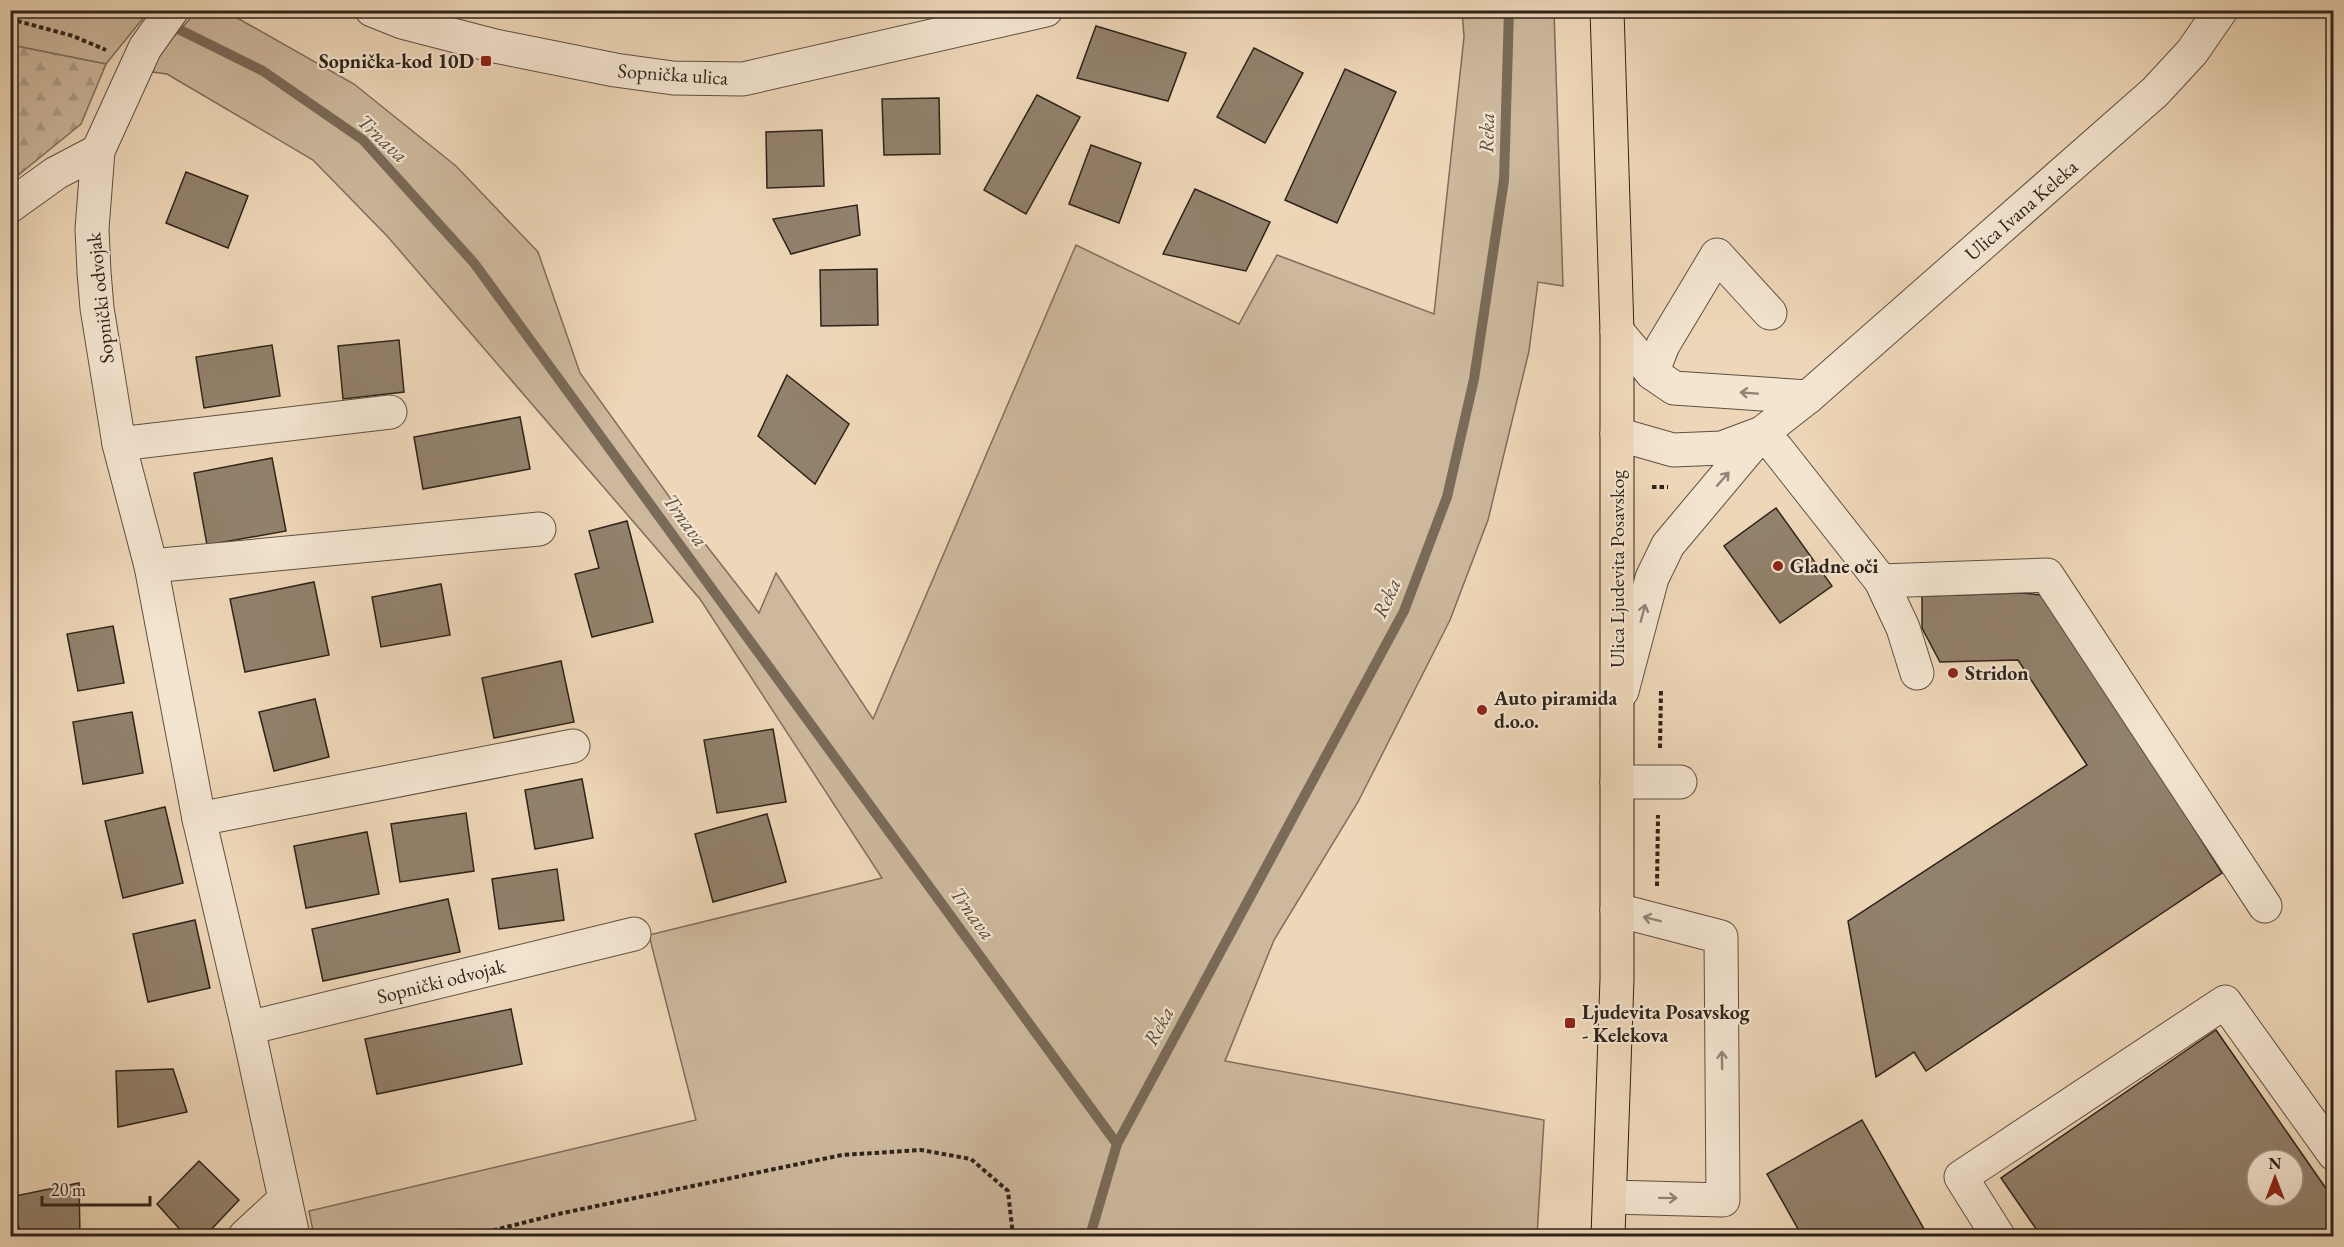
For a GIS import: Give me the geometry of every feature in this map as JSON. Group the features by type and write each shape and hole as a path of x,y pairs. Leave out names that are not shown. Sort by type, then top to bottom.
{"main road":[{"name":"Ulica Ljudevita Posavskog","path":"1607,10 1617,331 1617,979 1608,1236"}],"street":[{"path":"10,206 56,173 98,151 141,55 172,10"},
{"name":"Sopnička ulica","path":"372,10 402,22 495,46 615,70 673,78 744,79 1046,10"},
{"name":"Ulica Ivana Keleka","path":"1617,710 1652,578 1668,545 1762,433 1808,397 2155,92 2192,52 2221,10"},
{"name":"Sopnički odvojak","path":"98,151 92,229 94,272 119,444 151,566 199,819 248,1028 293,1236"},
{"path":"1652,373 1663,345 1717,255 1770,313"},
{"path":"1617,331 1652,373 1674,388 1808,397"},
{"path":"119,444 390,412"},
{"path":"1762,433 1881,581 1903,628 1917,673"},
{"name":"Ulica Ivana Keleka","path":"1617,434 1673,450 1722,448 1762,433"},
{"path":"151,566 539,529"},
{"path":"1881,581 2047,575 2265,906"},
{"path":"199,819 573,746"},
{"path":"1617,782 1680,782"},
{"path":"1610,1197 1724,1200 1721,937 1617,910"},
{"name":"Sopnički odvojak","path":"248,1028 634,934"},
{"path":"1998,1236 1961,1177 2225,1002 2334,1154"},
{"path":"245,1236 284,1200"}],"path":[{"path":"10,19 141,55"},
{"path":"471,1236 558,1214 842,1155 921,1150 971,1159 1008,1191 1013,1236"}],"green space":[{"path":"11,11 149,11 106,64 11,45"},
{"path":"197,11 225,11 354,84 456,166 538,252 580,373 681,513 759,613 776,573 873,719 1076,245 1239,324 1277,255 1434,314 1464,37 1462,11 1554,11 1563,286 1538,282 1529,351 1488,520 1450,620 1358,802 1274,940 1225,1061 1544,1120 1537,1236 314,1236 309,1211 696,1120 649,935 882,878 700,599 388,237 313,160 167,74 153,72 157,55"},
{"path":"11,45 106,64 81,124 11,181"}],"building":[{"path":"1096,26 1186,53 1168,101 1077,78"},
{"path":"1254,48 1303,73 1265,143 1217,117"},
{"path":"1345,69 1396,92 1337,223 1285,200"},
{"path":"1037,95 1080,117 1026,214 984,190"},
{"path":"939,98 940,154 884,155 882,99"},
{"path":"822,130 824,186 767,188 766,132"},
{"path":"1091,145 1141,163 1119,223 1069,204"},
{"path":"186,172 248,196 228,248 166,223"},
{"path":"1195,189 1270,222 1246,271 1163,254"},
{"path":"857,205 860,235 791,254 773,219"},
{"path":"877,269 878,325 821,326 820,270"},
{"path":"399,340 404,392 343,399 338,346"},
{"path":"272,345 280,396 204,408 196,357"},
{"path":"787,375 849,424 815,484 758,436"},
{"path":"520,417 530,469 423,489 414,437"},
{"path":"272,458 286,531 207,545 194,473"},
{"name":"Gladne oči","path":"1776,508 1832,586 1780,623 1724,546"},
{"path":"627,521 653,622 592,637 575,574 599,568 589,531"},
{"path":"314,582 329,655 245,672 230,599"},
{"path":"441,584 450,635 381,647 372,597"},
{"path":"2024,593 2049,596 2222,873 1926,1071 1914,1052 1876,1077 1848,921 2087,765 2018,660 1940,662 1922,628 1922,596"},
{"path":"113,626 124,683 78,691 67,634"},
{"path":"561,661 574,722 494,738 482,678"},
{"path":"315,699 329,757 274,771 259,712"},
{"path":"132,712 143,773 83,784 73,722"},
{"path":"773,729 786,802 717,813 704,740"},
{"path":"582,779 593,838 535,849 525,790"},
{"path":"165,807 183,883 123,898 105,821"},
{"path":"466,813 474,871 400,882 391,824"},
{"path":"767,814 786,882 713,902 695,834"},
{"path":"367,832 379,894 306,908 294,846"},
{"path":"557,869 564,920 499,929 492,879"},
{"path":"448,899 460,952 323,981 312,929"},
{"path":"195,920 210,988 148,1002 133,934"},
{"path":"511,1009 522,1064 377,1094 365,1039"},
{"path":"2216,1030 2298,1148 2245,1148 2245,1208 2305,1208 2305,1158 2334,1200 2334,1236 2041,1236 2001,1178"},
{"path":"173,1069 187,1112 118,1127 116,1071"},
{"path":"1862,1120 1928,1236 1802,1236 1767,1174"},
{"path":"199,1161 239,1200 205,1236 186,1236 157,1204"},
{"path":"79,1183 80,1236 22,1236 10,1204 10,1197"}],"waterway":[{"name":"Trnava","path":"140,10 263,71 363,140 474,263 1117,1144"},
{"name":"Reka","path":"1090,1236 1117,1144 1404,611 1447,497 1474,379 1504,180 1509,10"}],"place":[{"name":"Sopnička-kod 10D","path":"486,61"},
{"name":"Gladne oči","path":"1778,566"},
{"name":"Stridon","path":"1953,673"},
{"name":"Auto piramida d.o.o.","path":"1482,710"},
{"name":"Ljudevita Posavskog - Kelekova","path":"1570,1023"}]}
